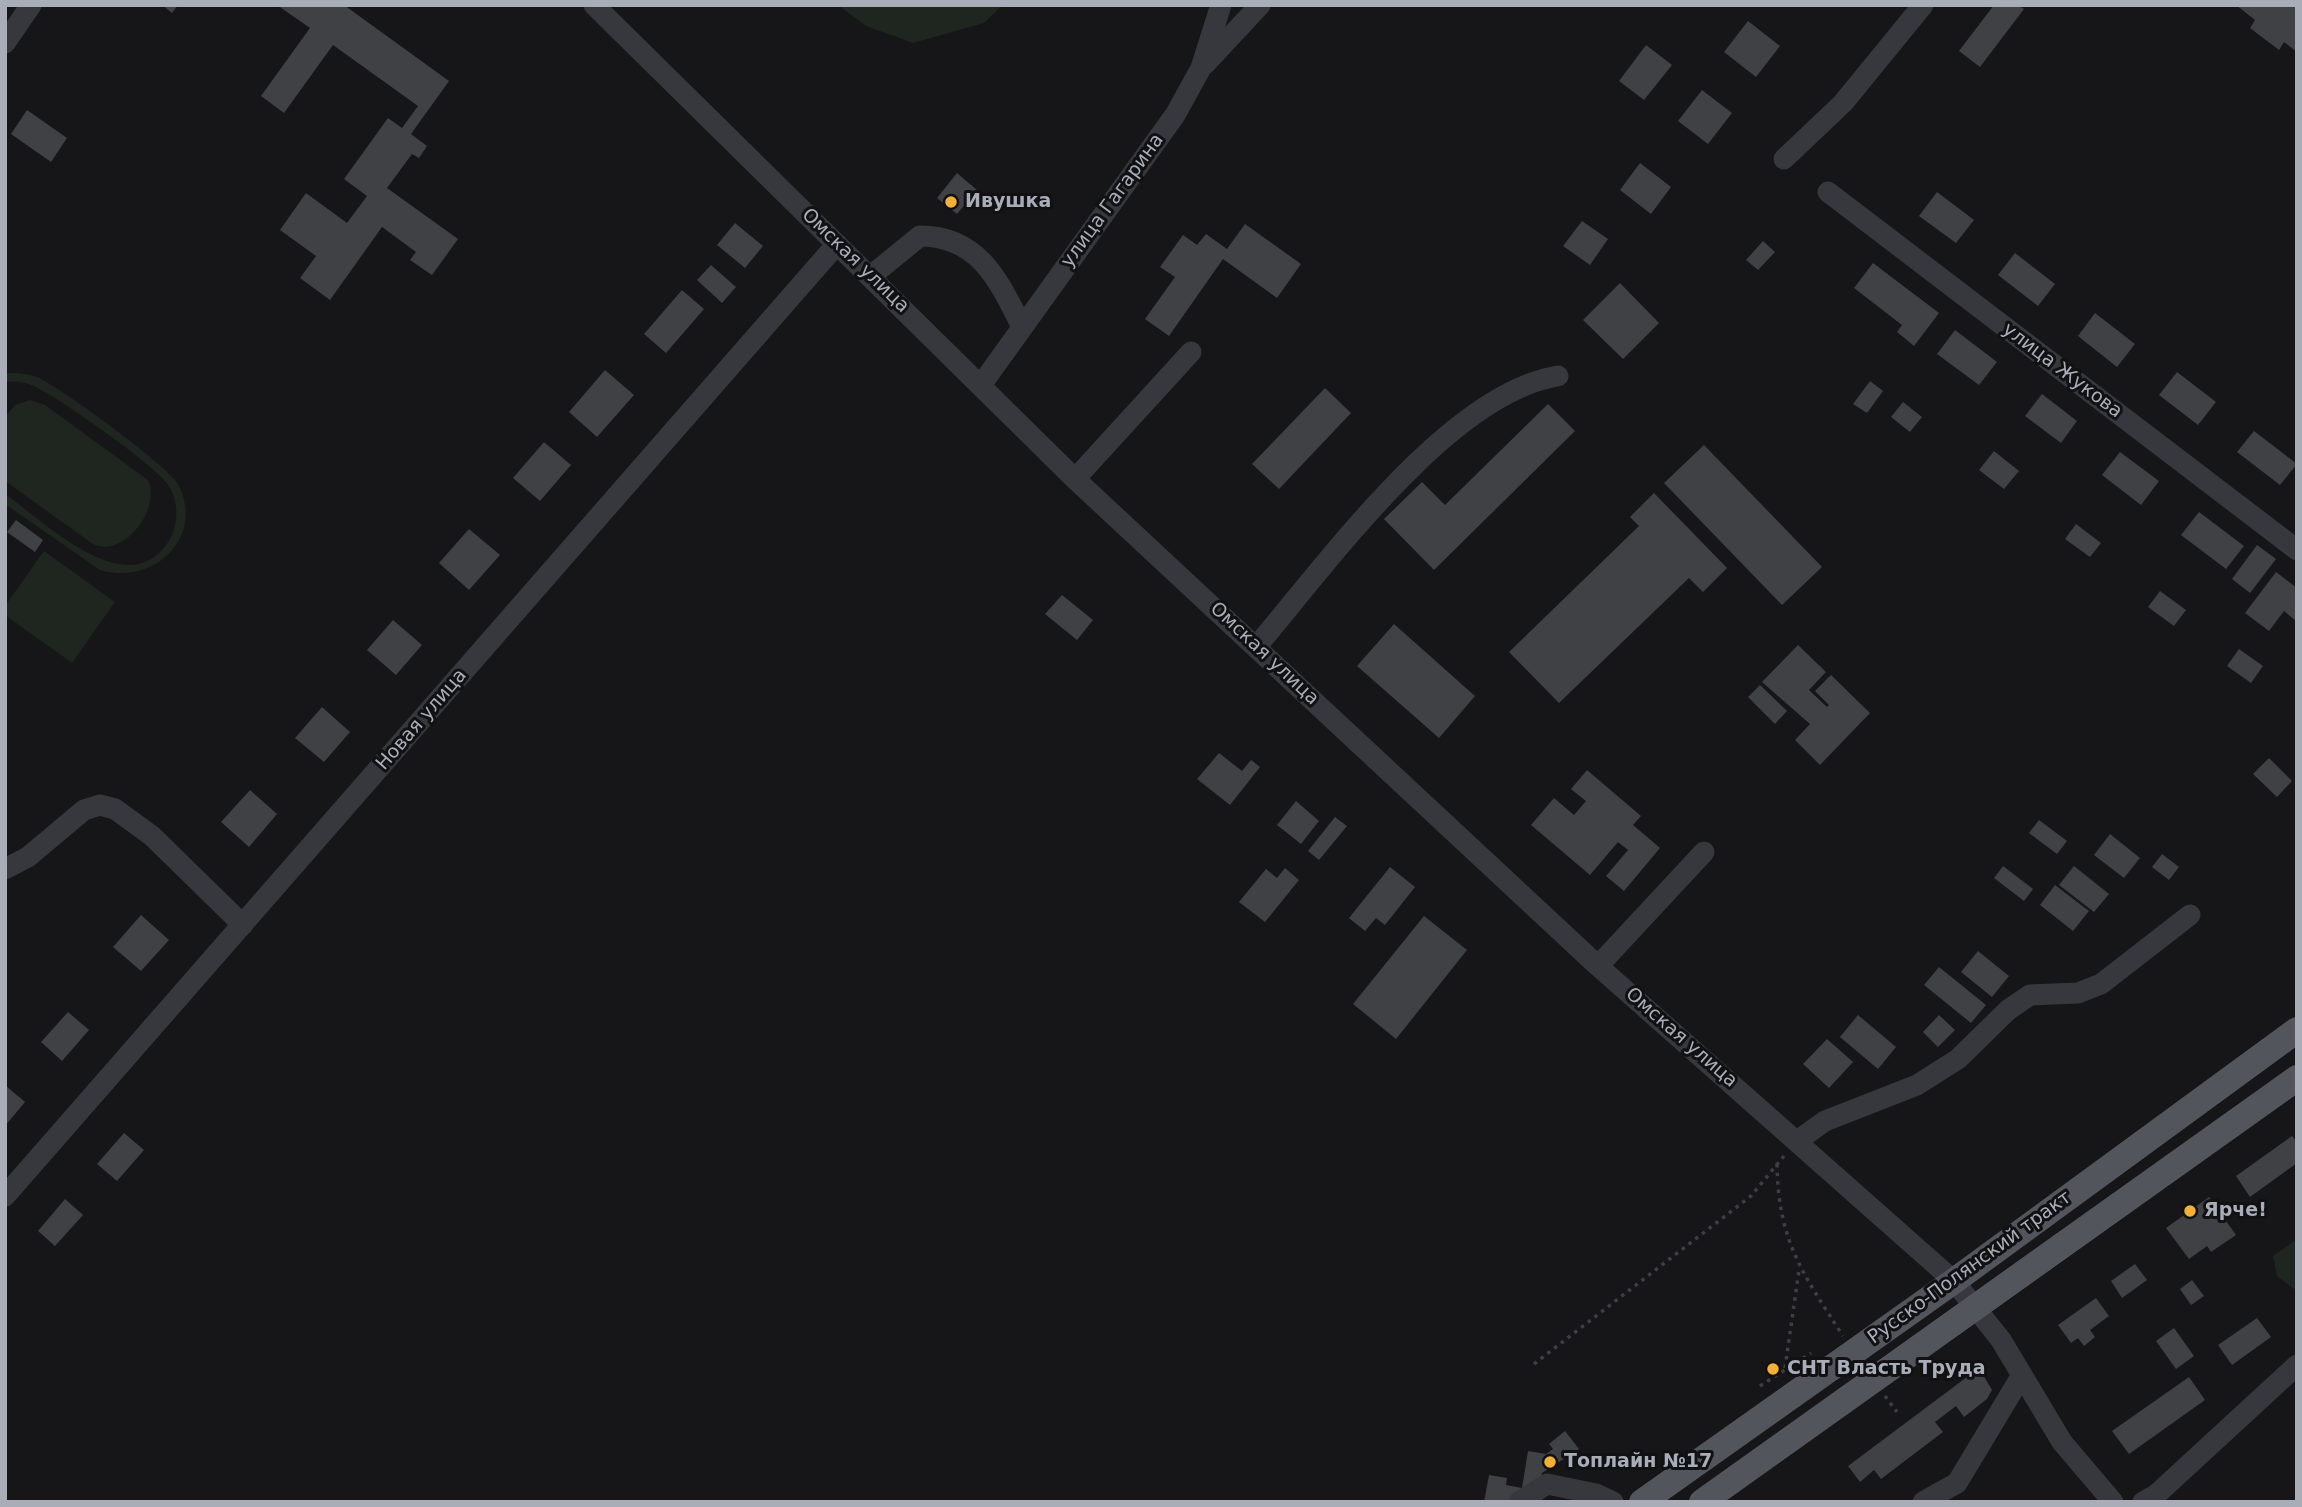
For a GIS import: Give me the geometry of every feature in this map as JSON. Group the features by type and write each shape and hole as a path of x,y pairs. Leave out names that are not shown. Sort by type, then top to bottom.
{"main road":[{"name":"Русско-Полянский тракт","path":"1642,1502 1954,1281 2297,1030"},
{"name":"Русско-Полянский тракт","path":"1702,1502 2297,1079"}],"street":[{"path":"5,43 31,5"},
{"name":"Омская улица","path":"594,5 1075,479 1598,966 1954,1281 1977,1308 2022,1375 2062,1442 2113,1502"},
{"name":"улица Гагарина","path":"981,385 1175,115 1201,68 1221,5"},
{"path":"1201,68 1260,5"},
{"path":"1784,159 1843,103 1923,5"},
{"name":"улица Жукова","path":"1828,192 2297,550"},
{"path":"870,276 920,236 943,236 974,253 997,278 1023,327"},
{"name":"Новая улица","path":"5,1196 837,244"},
{"path":"1075,479 1191,352"},
{"path":"1256,647 1365,519 1432,450 1492,401 1535,380 1559,376"},
{"path":"5,869 28,857 84,810 100,805 115,809 152,836 243,925"},
{"path":"1598,966 1704,852"},
{"path":"1797,1141 1825,1121 1917,1085 1958,1059 2008,1010 2030,995 2078,993 2101,984 2190,915"},
{"path":"2143,1502 2157,1494 2297,1365"},
{"path":"1923,1502 1957,1483 2022,1375"},
{"path":"1519,1502 1547,1484 1596,1494 1613,1502"}],"path":[{"path":"1534,1364 1751,1196 1797,1141"},
{"path":"1777,1164 1777,1195 1800,1268 1844,1338"},
{"path":"1785,1368 1800,1268"},
{"path":"1760,1386 1800,1357"},
{"path":"1880,1390 1897,1412"}],"shaded area":[{"path":"838,5 1003,5 984,23 913,43 866,26"},
{"path":"5,374 34,376 49,383 112,427 155,461 178,484 185,504 185,522 180,539 169,553 155,564 138,571 120,573 100,570 5,504 5,494 88,553 112,562 134,565 154,557 171,537 176,518 174,498 169,486 147,464 107,433 48,394 29,384 5,382"},
{"path":"30,400 45,405 148,480 150,504 145,517 128,538 105,547 93,544 5,481 5,417 15,405"},
{"path":"44,551 115,602 72,663 5,615 5,606"},
{"path":"2297,1239 2297,1287 2294,1289 2277,1276 2273,1256"}],"building":[{"path":"162,5 178,5 172,13"},
{"path":"277,5 344,5 449,81 411,134 427,146 419,158 412,154 387,188 458,239 432,275 410,260 416,252 382,227 330,300 300,278 316,256 280,230 306,193 347,223 367,196 344,179 388,118 402,128 418,106 333,45 284,113 261,96 310,28"},
{"path":"1994,5 2018,5 2024,9 1980,67 1959,51"},
{"path":"2236,5 2297,5 2297,52 2284,42 2279,50 2250,28 2255,20"},
{"path":"1748,21 1780,46 1756,77 1724,52"},
{"path":"1646,45 1672,65 1644,100 1619,81"},
{"path":"1702,90 1732,113 1708,144 1678,121"},
{"path":"27,110 67,138 51,162 11,134"},
{"path":"1640,163 1671,187 1651,214 1620,190"},
{"path":"957,173 977,190 957,214 937,198"},
{"path":"1937,192 1974,220 1956,243 1919,216"},
{"path":"1582,221 1608,239 1590,265 1563,246"},
{"path":"735,223 763,246 745,268 717,245"},
{"path":"1245,224 1301,264 1277,298 1223,259 1169,336 1145,319 1175,277 1160,267 1183,235 1197,245 1206,234 1227,249"},
{"path":"1763,241 1775,252 1758,270 1746,260"},
{"path":"2015,253 2055,284 2038,306 1998,275"},
{"path":"1873,263 1939,313 1914,346 1897,332 1902,325 1854,288"},
{"path":"711,265 736,287 722,303 697,280"},
{"path":"1620,283 1659,323 1623,359 1583,320"},
{"path":"682,290 704,309 666,353 644,334"},
{"path":"2095,313 2135,344 2117,367 2078,336"},
{"path":"1955,330 1997,362 1979,385 1937,354"},
{"path":"605,370 634,395 597,437 569,412"},
{"path":"2177,372 2216,402 2198,425 2159,395"},
{"path":"1870,381 1883,391 1867,413 1853,404"},
{"path":"1325,388 1351,413 1279,489 1252,464"},
{"path":"2042,394 2077,421 2061,443 2025,416"},
{"path":"1903,402 1922,417 1910,432 1891,417"},
{"path":"1548,404 1575,431 1434,570 1384,519 1422,482 1445,505"},
{"path":"2254,431 2297,464 2280,485 2237,452"},
{"path":"544,442 571,465 540,501 513,478"},
{"path":"1704,445 1822,567 1782,605 1664,483"},
{"path":"1994,451 2019,471 2004,489 1979,470"},
{"path":"2120,452 2159,481 2141,505 2102,475"},
{"path":"1654,493 1727,568 1703,592 1689,578 1559,703 1509,652 1639,526 1630,517"},
{"path":"2199,512 2244,546 2226,569 2181,535"},
{"path":"16,520 43,540 35,552 7,532"},
{"path":"2076,524 2101,543 2090,557 2065,539"},
{"path":"469,529 500,555 469,590 439,563"},
{"path":"2257,545 2276,559 2250,593 2232,579"},
{"path":"2276,572 2297,588 2297,622 2284,611 2269,631 2245,613"},
{"path":"2160,591 2186,610 2174,626 2148,607"},
{"path":"1062,595 1093,620 1077,640 1045,614"},
{"path":"393,620 422,645 396,675 367,650"},
{"path":"1394,624 1475,696 1439,738 1357,666"},
{"path":"1798,645 1826,672 1809,690 1827,707 1829,705 1815,691 1831,675 1870,713 1820,765 1795,740 1810,724 1762,682"},
{"path":"2239,649 2263,666 2251,683 2227,666"},
{"path":"1760,685 1787,711 1775,724 1748,697"},
{"path":"322,707 350,732 324,762 295,738"},
{"path":"1219,753 1242,771 1251,760 1260,767 1230,805 1197,779"},
{"path":"2269,758 2292,781 2277,797 2253,774"},
{"path":"1587,770 1641,816 1633,825 1660,848 1624,891 1606,876 1628,850 1618,842 1590,875 1531,825 1554,798 1574,815 1586,801 1571,789"},
{"path":"250,790 277,814 249,847 221,822"},
{"path":"1296,801 1319,821 1301,844 1277,825"},
{"path":"1335,817 1347,826 1319,860 1308,851"},
{"path":"2039,820 2067,841 2057,854 2029,833"},
{"path":"2110,834 2140,858 2124,878 2094,855"},
{"path":"2162,854 2179,867 2169,880 2152,867"},
{"path":"2003,866 2033,889 2024,901 1994,878"},
{"path":"2074,866 2109,894 2094,912 2059,885"},
{"path":"1390,867 1415,887 1385,925 1376,918 1365,931 1349,918"},
{"path":"1285,868 1299,880 1265,922 1239,902 1266,869 1277,878"},
{"path":"2055,885 2089,911 2073,931 2040,905"},
{"path":"141,915 169,940 141,971 113,947"},
{"path":"1424,916 1467,950 1396,1039 1353,1004"},
{"path":"1978,951 2009,976 1992,997 1961,972"},
{"path":"1939,967 1986,1005 1971,1023 1924,985"},
{"path":"68,1012 89,1030 62,1061 41,1042"},
{"path":"1858,1015 1896,1047 1878,1069 1840,1037"},
{"path":"1939,1015 1955,1030 1938,1047 1923,1032"},
{"path":"1827,1039 1853,1062 1829,1088 1803,1064"},
{"path":"5,1085 25,1102 5,1126"},
{"path":"124,1133 144,1150 117,1181 97,1164"},
{"path":"2292,1136 2297,1142 2297,1163 2250,1197 2236,1176"},
{"path":"2209,1197 2236,1235 2211,1252 2207,1246 2189,1259 2166,1228"},
{"path":"65,1199 83,1215 55,1246 38,1231"},
{"path":"2135,1264 2147,1280 2122,1298 2111,1281"},
{"path":"2192,1280 2204,1296 2191,1305 2180,1289"},
{"path":"2096,1298 2109,1316 2090,1330 2095,1337 2084,1346 2078,1338 2071,1343 2058,1325"},
{"path":"2257,1318 2271,1337 2232,1365 2218,1345"},
{"path":"2174,1328 2194,1356 2176,1369 2156,1341"},
{"path":"1979,1368 1992,1390 1987,1399 1964,1417 1956,1406 1935,1422 1943,1432 1881,1479 1874,1470 1860,1482 1848,1466"},
{"path":"2189,1377 2205,1400 2129,1454 2112,1431"},
{"path":"1565,1431 1579,1449 1542,1473 1537,1502 1484,1502 1489,1475 1507,1478 1506,1485 1522,1488 1528,1451 1546,1454 1553,1449 1549,1444"}],"place":[{"name":"Ивушка","path":"951,202"},
{"name":"Ярче!","path":"2190,1211"},
{"name":"СНТ Власть Труда","path":"1773,1369"},
{"name":"Топлайн №17","path":"1550,1462"}]}
